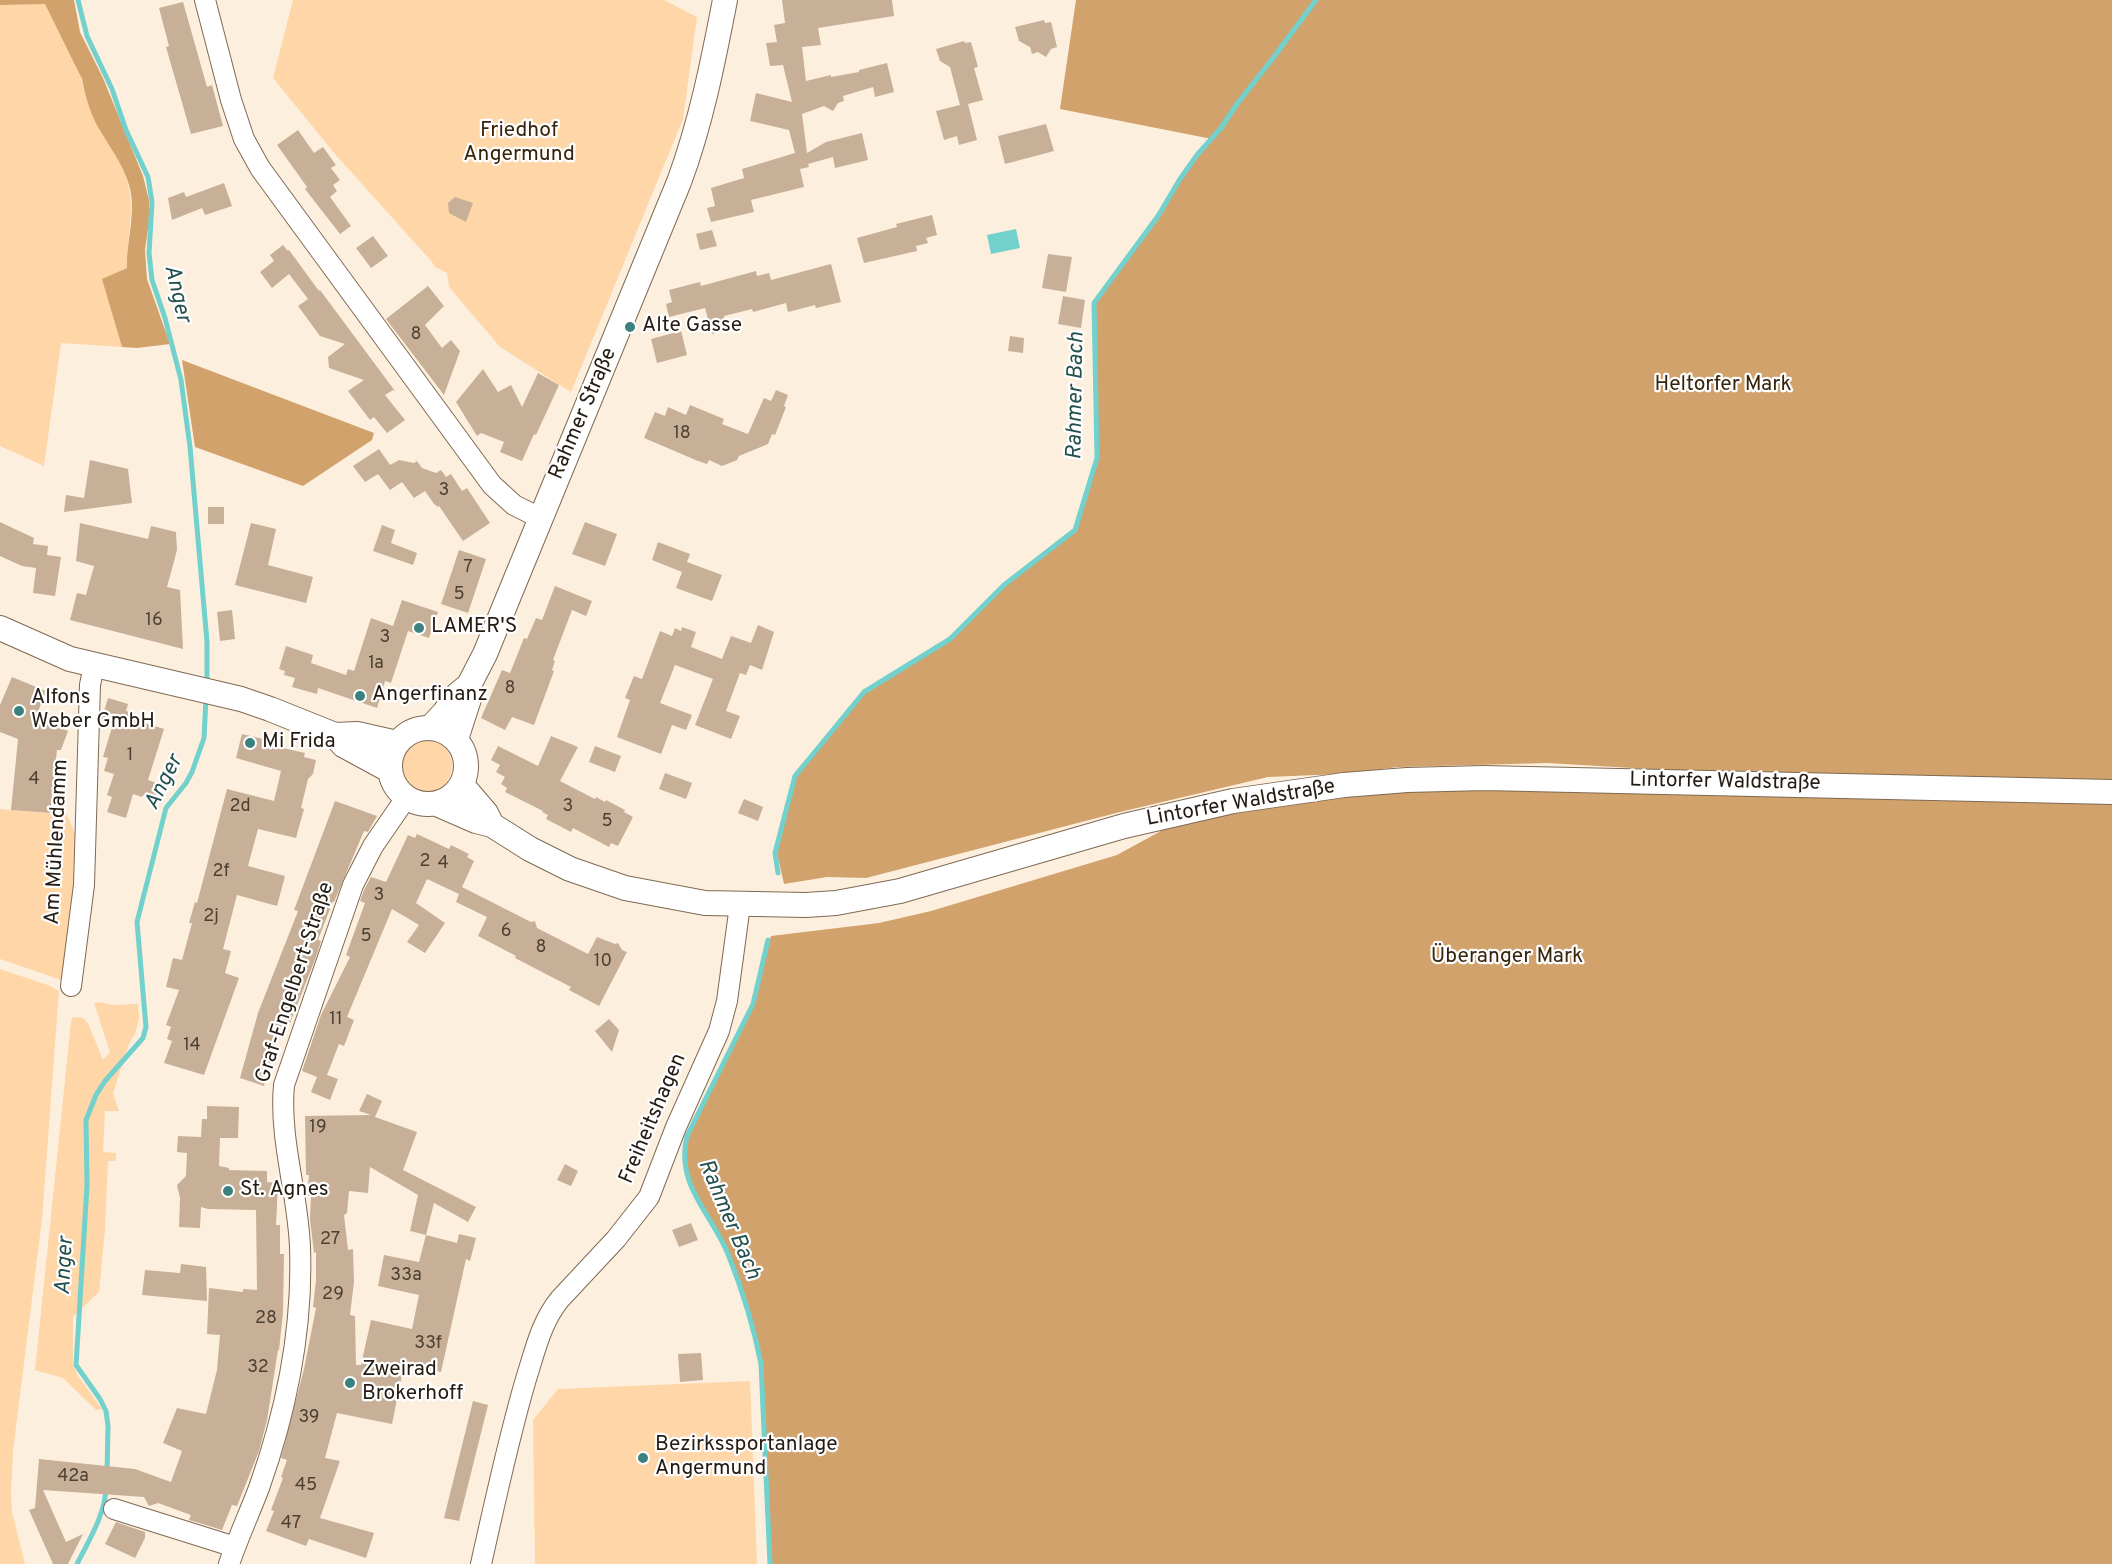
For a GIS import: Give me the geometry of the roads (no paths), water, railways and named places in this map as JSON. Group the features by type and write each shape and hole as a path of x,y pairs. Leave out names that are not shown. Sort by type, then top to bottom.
{"main road":[{"name":"Rahmer Straße","path":"431,727 458,694 469,685 485,654 622,322 690,153 704,101 724,0"},
{"path":"0,628 48,650 94,665 241,699 335,735 357,735 397,743"},
{"name":"Rahmer Straße","path":"456,739 470,699 469,685"},
{"path":"431,727 444,731 456,739 466,758 466,772 462,785 447,800 437,804 416,803 406,798 397,789 389,770 397,743 414,730 431,727"},
{"path":"335,735 343,745 389,770"},
{"name":"Lintorfer Waldstraße","path":"437,804 476,821 492,825 530,849 606,883 654,895 705,903 806,905 870,898 936,882 1125,826 1194,810 1271,794 1355,784 1407,780 1518,778 2112,792"},
{"path":"462,785 486,813 492,825"}],"street":[{"path":"205,0 244,140 260,168 492,485 514,505 540,518"},
{"name":"Am Mühlendamm","path":"71,986 84,885 90,685 94,665"},
{"name":"Graf-Engelbert-Straße","path":"114,1509 232,1555 259,1488 283,1405 293,1355 300,1296 300,1245 284,1122 282,1101 284,1085 353,885 373,846 406,798"},
{"name":"Freiheitshagen","path":"481,1564 519,1404 542,1330 552,1308 623,1232 649,1197 676,1126 719,1030 727,1001 740,905"}],"water":[{"path":"1016,229 1020,248 991,254 987,235"}],"waterway":[{"name":"Anger","path":"78,0 87,36 112,89 126,130 148,177 152,202 149,253 152,280 165,318 181,380 190,447 207,642 207,683"},
{"name":"Rahmer Bach","path":"778,873 775,853 795,776 864,692 950,639 1004,585 1075,530 1097,458 1094,303 1158,216 1197,155 1221,128 1316,0"},
{"name":"Anger","path":"107,1473 106,1411 76,1365 87,1186 86,1120 96,1095 105,1081 143,1038 146,1027 137,922 166,808 192,772 204,738 206,698"},
{"name":"Rahmer Bach","path":"768,940 753,1004 687,1136 685,1153 690,1184 721,1239 738,1281 761,1364 770,1564"},
{"name":"Anger","path":"77,1564 100,1518 106,1488"}],"place":[{"name":"Alte Gasse","path":"630,327"},
{"name":"LAMER'S","path":"419,628"},
{"name":"Angerfinanz","path":"360,696"},
{"name":"Alfons Weber GmbH","path":"19,711"},
{"name":"Mi Frida","path":"250,743"},
{"name":"St. Agnes","path":"228,1191"},
{"name":"Zweirad Brokerhoff","path":"350,1383"},
{"name":"Bezirkssportanlage Angermund","path":"643,1458"}],"park label":[{"name":"Friedhof Angermund","path":"519,144"},
{"name":"Heltorfer Mark","path":"1723,386"},
{"name":"Überanger Mark","path":"1507,958"}]}
